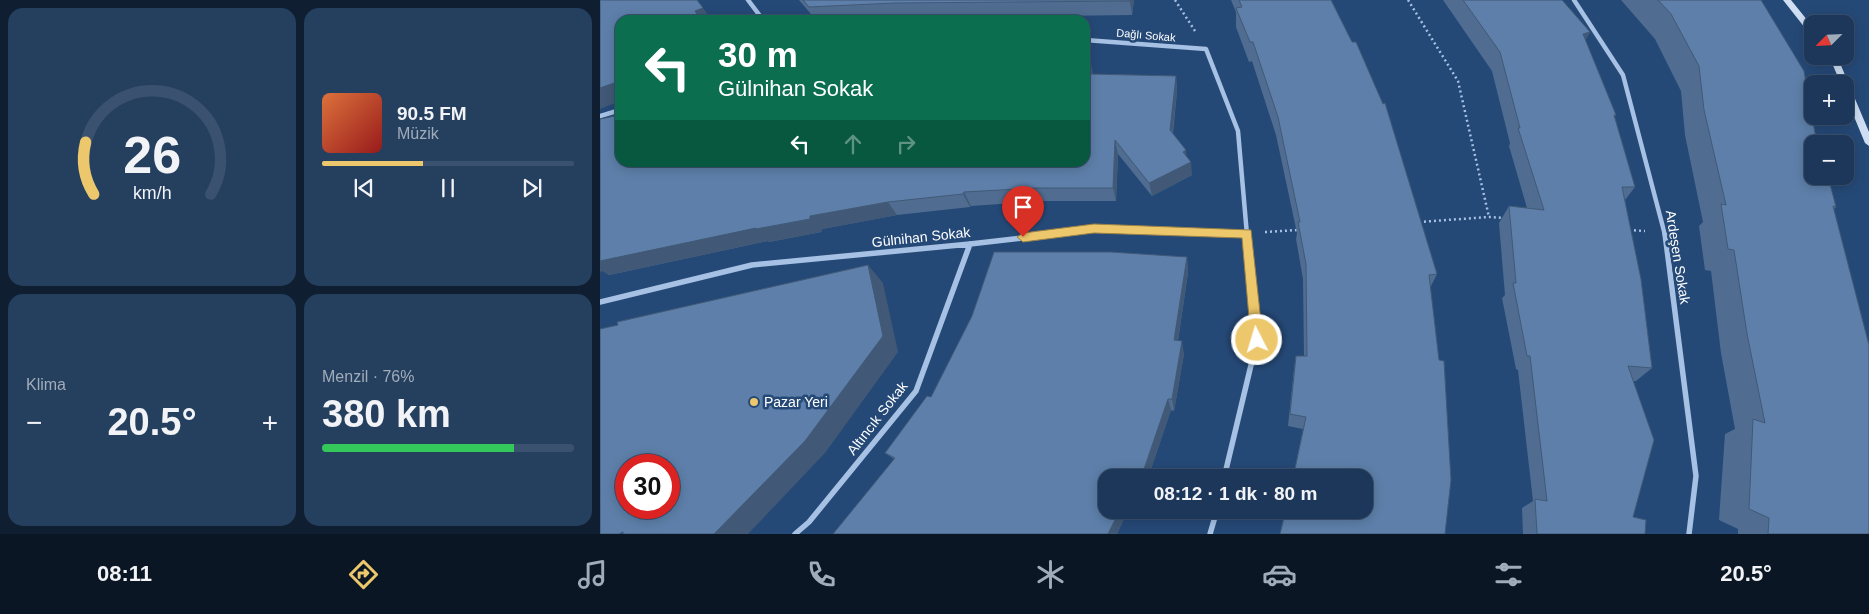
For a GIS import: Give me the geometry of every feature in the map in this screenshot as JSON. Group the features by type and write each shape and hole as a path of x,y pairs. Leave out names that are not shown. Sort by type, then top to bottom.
{"main road":[{"path":"1787,0 1804,21"},
{"path":"1854,106 1869,142"}],"street":[{"path":"748,0 759,15"},
{"name":"Ardeşen Sokak","path":"1574,0 1622,75 1665,233 1696,476 1688,534"},
{"name":"Dağlı Sokak","path":"1090,40 1206,49"},
{"path":"1206,49 1238,131 1257,340 1226,469"},
{"path":"600,116 615,112"},
{"name":"Gülnihan Sokak","path":"600,302 752,265 970,244 1094,229 1247,234"},
{"name":"Altıncık Sokak","path":"795,534 809,522 916,391 970,244"},
{"path":"1210,534 1214,519"}],"path":[{"path":"1175,0 1206,49"},
{"path":"1408,0 1458,81 1489,217"},
{"path":"1412,222 1489,217 1509,219"},
{"path":"1247,234 1305,230"},
{"path":"1626,230 1665,233"}],"building":[{"path":"600,0 697,0 703,8 695,11 698,15 615,15 615,83 600,88"},
{"path":"803,0 1130,1 895,3 809,7"},
{"path":"1239,0 1331,0 1352,42 1356,42 1383,104 1385,103 1437,274 1429,275 1439,360 1444,361 1451,480 1445,534 1280,534 1284,519 1373,519 1373,469 1295,469 1306,417 1290,414 1296,356 1307,356 1306,264 1298,222 1300,222 1278,117 1253,42 1250,42 1236,8 1242,7"},
{"path":"1463,0 1562,0 1590,32 1583,34 1616,115 1614,115 1635,187 1622,187 1641,279 1652,368 1628,366 1654,440 1633,517 1646,520 1645,534 1537,534 1535,499 1547,501 1530,356 1527,356 1513,283 1516,283 1509,206 1544,210 1518,128 1520,128 1500,52"},
{"path":"1658,0 1761,0 1804,71 1804,125 1814,125 1815,135 1804,135 1804,185 1830,185 1836,207 1833,206 1869,345 1869,534 1768,534 1769,518 1749,509 1753,419 1765,423 1747,334 1734,250 1728,249 1721,204 1726,205 1704,110 1699,66 1671,14"},
{"path":"1090,74 1176,76 1170,130 1186,150 1183,152 1191,162 1149,183 1115,140 1113,188 1038,188 964,192 963,194 888,202 810,216 810,219 756,228 600,261 600,119 615,116 615,167 1090,167"},
{"path":"994,252 1111,252 1187,257 1174,340 1182,341 1172,399 1168,399 1144,469 1098,469 1098,519 1116,519 1108,534 833,534 895,458 885,453 927,396 931,397 972,316"},
{"name":"Pazar Yeri","path":"868,265 883,336 805,441 714,534 623,534 623,532 619,534 600,534 600,329 618,325 617,322"}],"place":[{"name":"Pazar Yeri","path":"754,402"}],"route":[{"path":"1023,237 1094,229 1247,234 1257,340"}]}
